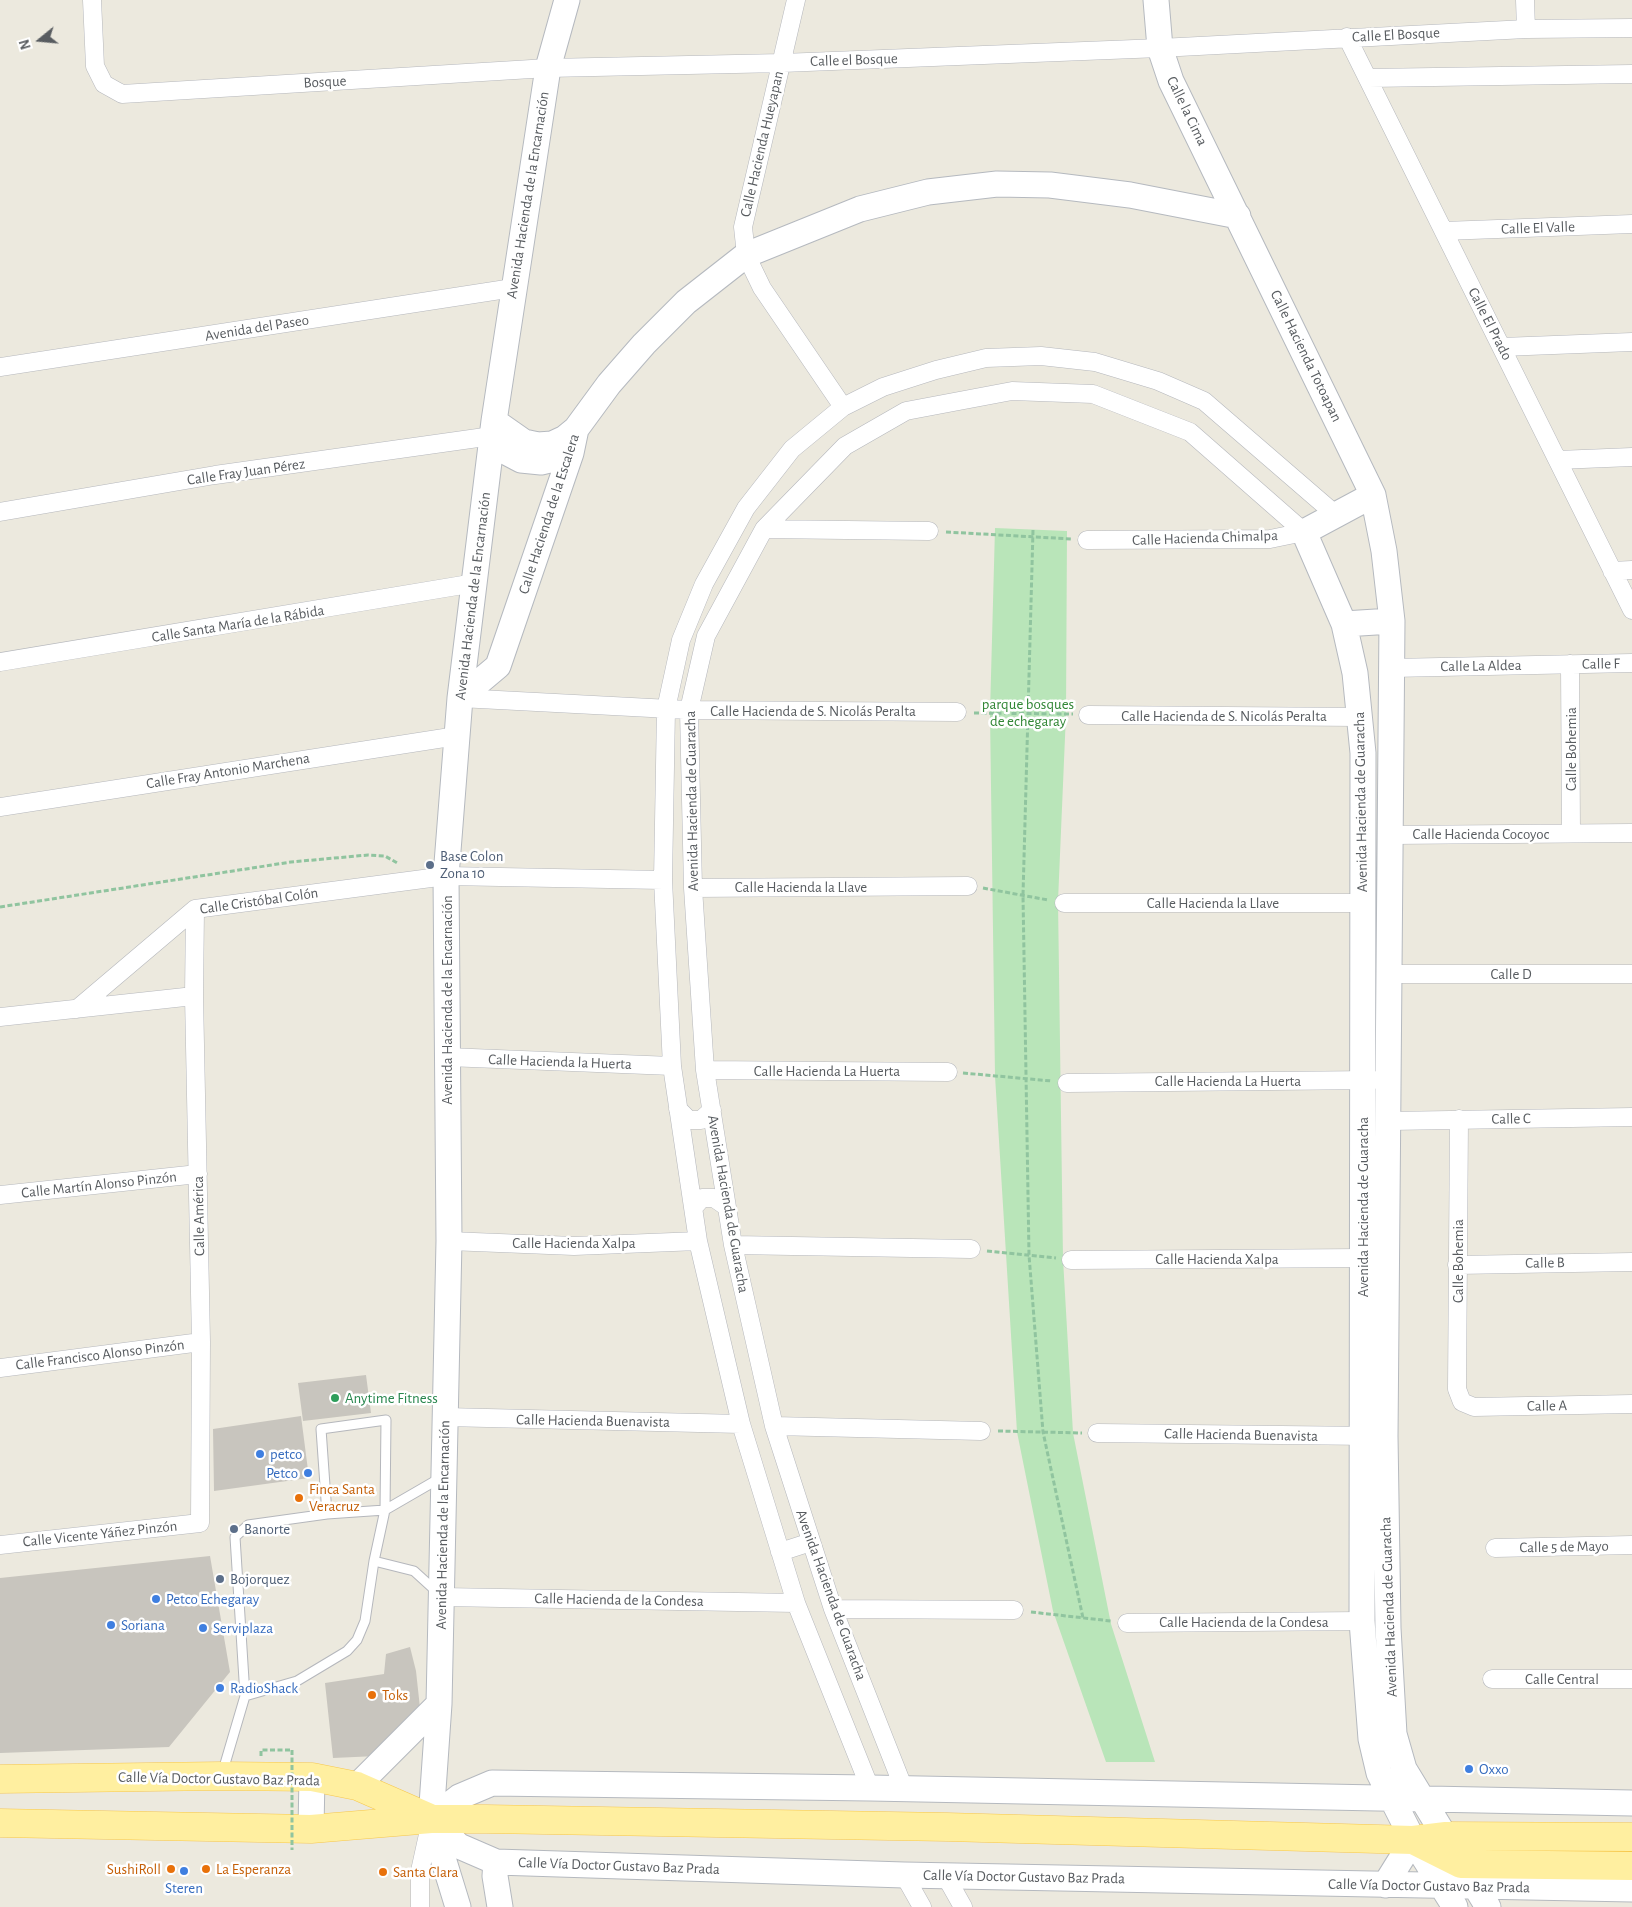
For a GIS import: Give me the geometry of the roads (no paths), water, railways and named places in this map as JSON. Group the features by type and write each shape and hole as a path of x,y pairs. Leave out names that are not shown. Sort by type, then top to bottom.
{"main road":[{"name":"Avenida Hacienda de la Encarnación","path":"432,1818 439,1704 449,1240 447,1057 434,878 457,736 493,428 513,288 548,68 567,0"},
{"name":"Calle la Cima","path":"1156,0 1160,48 1171,81 1238,216"},
{"name":"Calle Hacienda de la Escalera","path":"460,698 498,666 571,453 576,429 609,384 644,344 686,302 746,255 860,209 928,192 997,184 1050,186 1130,195 1238,216"},
{"name":"Calle Hacienda Totoapan","path":"1238,216 1372,495"},
{"path":"493,428 524,442 538,445 552,444 565,438 576,429"},
{"path":"493,428 502,450 521,460 552,461 571,453"},
{"name":"Calle Hacienda Chimalpa","path":"1304,532 1372,495"},
{"name":"Avenida Hacienda de Guaracha","path":"1372,495 1384,551 1392,621 1390,1121 1385,1436 1388,1628 1394,1734 1404,1769 1482,1897"},
{"name":"Avenida Hacienda de Guaracha","path":"1304,532 1344,624 1355,674 1363,753 1363,1258 1360,1436 1362,1621 1371,1739 1379,1773 1391,1799 1413,1840 1455,1907"},
{"path":"1344,624 1392,621"},
{"path":"1363,753 1391,753"},
{"path":"357,1786 439,1704"},
{"name":"Calle Vía Doctor Gustavo Baz Prada","path":"0,1779 222,1776 312,1777 357,1786 432,1818 460,1846 496,1862 904,1875 1441,1886 1482,1897 1632,1889"},
{"path":"311,1830 312,1777"},
{"path":"458,1907 432,1818 459,1797 492,1782 904,1788 1632,1803"},
{"name":"Calle Vía Doctor Gustavo Baz Prada","path":"0,1823 311,1830 432,1818 938,1827 1413,1840 1446,1836 1632,1837"},
{"path":"1385,1885 1413,1840"},
{"name":"Calle Vía Doctor Gustavo Baz Prada","path":"1413,1840 1461,1864 1632,1866"},
{"path":"496,1862 495,1876 500,1907"}],"street":[{"name":"Bosque","path":"92,0 94,66 104,84 122,94 548,68"},
{"name":"Calle Hacienda Hueyapan","path":"796,0 742,227 746,255 762,288 843,408"},
{"path":"1525,0 1526,29"},
{"name":"Calle El Bosque","path":"1160,48 1526,29 1632,28"},
{"name":"Calle El Prado","path":"1347,37 1632,610"},
{"name":"Calle el Bosque","path":"548,68 782,63 1160,48"},
{"path":"1369,78 1632,74"},
{"name":"Calle El Valle","path":"1444,231 1632,224"},
{"name":"Avenida del Paseo","path":"0,367 513,288"},
{"path":"1502,347 1632,342"},
{"name":"Avenida Hacienda de Guaracha","path":"870,1788 796,1603 741,1424 698,1241 672,1066 663,880 666,709 681,640 704,584 746,508 792,448 843,408 883,387 936,370 986,358 1041,356 1095,362 1158,381 1204,401 1336,515"},
{"name":"Avenida Hacienda de Guaracha","path":"904,1788 833,1609 774,1426 733,1245 705,1070 692,888 689,710 706,636 764,529 845,446 906,411 1012,391 1093,394 1190,432 1304,532"},
{"name":"Calle Fray Juan Pérez","path":"0,512 493,428"},
{"path":"1558,460 1632,457"},
{"path":"764,529 929,531"},
{"name":"Calle Hacienda Chimalpa","path":"1087,540 1270,539 1304,532"},
{"path":"1612,571 1632,570"},
{"name":"Calle Santa María de la Rábida","path":"0,662 475,584"},
{"name":"Calle F","path":"1570,664 1632,663"},
{"name":"Calle La Aldea","path":"1392,668 1570,664"},
{"name":"Calle Bohemia","path":"1570,664 1572,833"},
{"name":"Calle Hacienda de S. Nicolás Peralta","path":"460,698 689,710 957,712"},
{"name":"Calle Hacienda de S. Nicolás Peralta","path":"1088,715 1360,716"},
{"name":"Calle Fray Antonio Marchena","path":"0,806 457,736"},
{"name":"Calle Hacienda Cocoyoc","path":"1391,835 1632,833"},
{"path":"434,878 663,880"},
{"name":"Calle Cristóbal Colón","path":"77,1009 194,909 434,878"},
{"name":"Calle Hacienda la Llave","path":"692,888 968,886"},
{"name":"Calle Hacienda la Llave","path":"1064,902 1363,903"},
{"name":"Calle América","path":"194,909 201,1342 200,1523"},
{"name":"Calle D","path":"1390,974 1632,974"},
{"path":"0,1017 194,996"},
{"name":"Calle Hacienda la Huerta","path":"447,1057 672,1066"},
{"name":"Calle Hacienda La Huerta","path":"705,1070 948,1072"},
{"name":"Calle Hacienda La Huerta","path":"1067,1083 1389,1080"},
{"path":"678,1109 689,1120 701,1120 712,1110"},
{"name":"Calle C","path":"1390,1121 1632,1117"},
{"name":"Calle Bohemia","path":"1459,1119 1457,1389 1462,1402"},
{"name":"Calle Martín Alonso Pinzón","path":"0,1195 198,1174"},
{"path":"694,1206 702,1198 714,1198 727,1207"},
{"name":"Calle Hacienda Xalpa","path":"449,1240 574,1246 698,1241"},
{"path":"733,1245 971,1249"},
{"name":"Calle Hacienda Xalpa","path":"1071,1260 1363,1258"},
{"name":"Calle B","path":"1457,1265 1632,1262"},
{"name":"Calle Francisco Alonso Pinzón","path":"0,1368 201,1342"},
{"name":"Calle A","path":"1462,1402 1474,1407 1632,1404"},
{"name":"Calle Hacienda Buenavista","path":"445,1418 741,1424"},
{"path":"774,1426 981,1431"},
{"name":"Calle Hacienda Buenavista","path":"1097,1433 1385,1436"},
{"name":"Calle Vicente Yáñez Pinzón","path":"0,1546 200,1523"},
{"path":"780,1552 811,1542"},
{"name":"Calle 5 de Mayo","path":"1495,1548 1632,1545"},
{"name":"Calle Hacienda de la Condesa","path":"442,1597 796,1603"},
{"path":"833,1609 1014,1610"},
{"name":"Calle Hacienda de la Condesa","path":"1127,1623 1362,1621"},
{"name":"Calle Central","path":"1492,1679 1632,1678"},
{"name":"Avenida Hacienda de la Encarnación","path":"420,1907 420,1871 432,1818"},
{"path":"904,1875 922,1907"},
{"path":"945,1876 963,1907"}],"lane":[{"path":"245,1696 297,1681 347,1651 357,1640 365,1621 374,1561 385,1510 386,1420 321,1429 327,1514"},
{"path":"222,1776 245,1696 235,1537 248,1525 327,1514 385,1510 444,1476"},
{"path":"374,1561 414,1571 442,1597"}],"place":[{"name":"Base Colon Zona 10","path":"430,865"},
{"name":"Anytime Fitness","path":"335,1398"},
{"name":"petco","path":"260,1454"},
{"name":"Petco","path":"308,1473"},
{"name":"Finca Santa Veracruz","path":"299,1498"},
{"name":"Banorte","path":"234,1529"},
{"name":"Bojorquez","path":"220,1579"},
{"name":"Petco Echegaray","path":"156,1599"},
{"name":"Soriana","path":"111,1625"},
{"name":"Serviplaza","path":"203,1628"},
{"name":"RadioShack","path":"220,1688"},
{"name":"Toks","path":"372,1695"},
{"name":"Oxxo","path":"1469,1769"},
{"name":"SushiRoll","path":"171,1869"},
{"name":"La Esperanza","path":"206,1869"},
{"name":"Steren","path":"184,1871"},
{"name":"Santa Clara","path":"383,1872"}],"park label":[{"name":"parque bosques de echegaray","path":"1028,712"}]}
